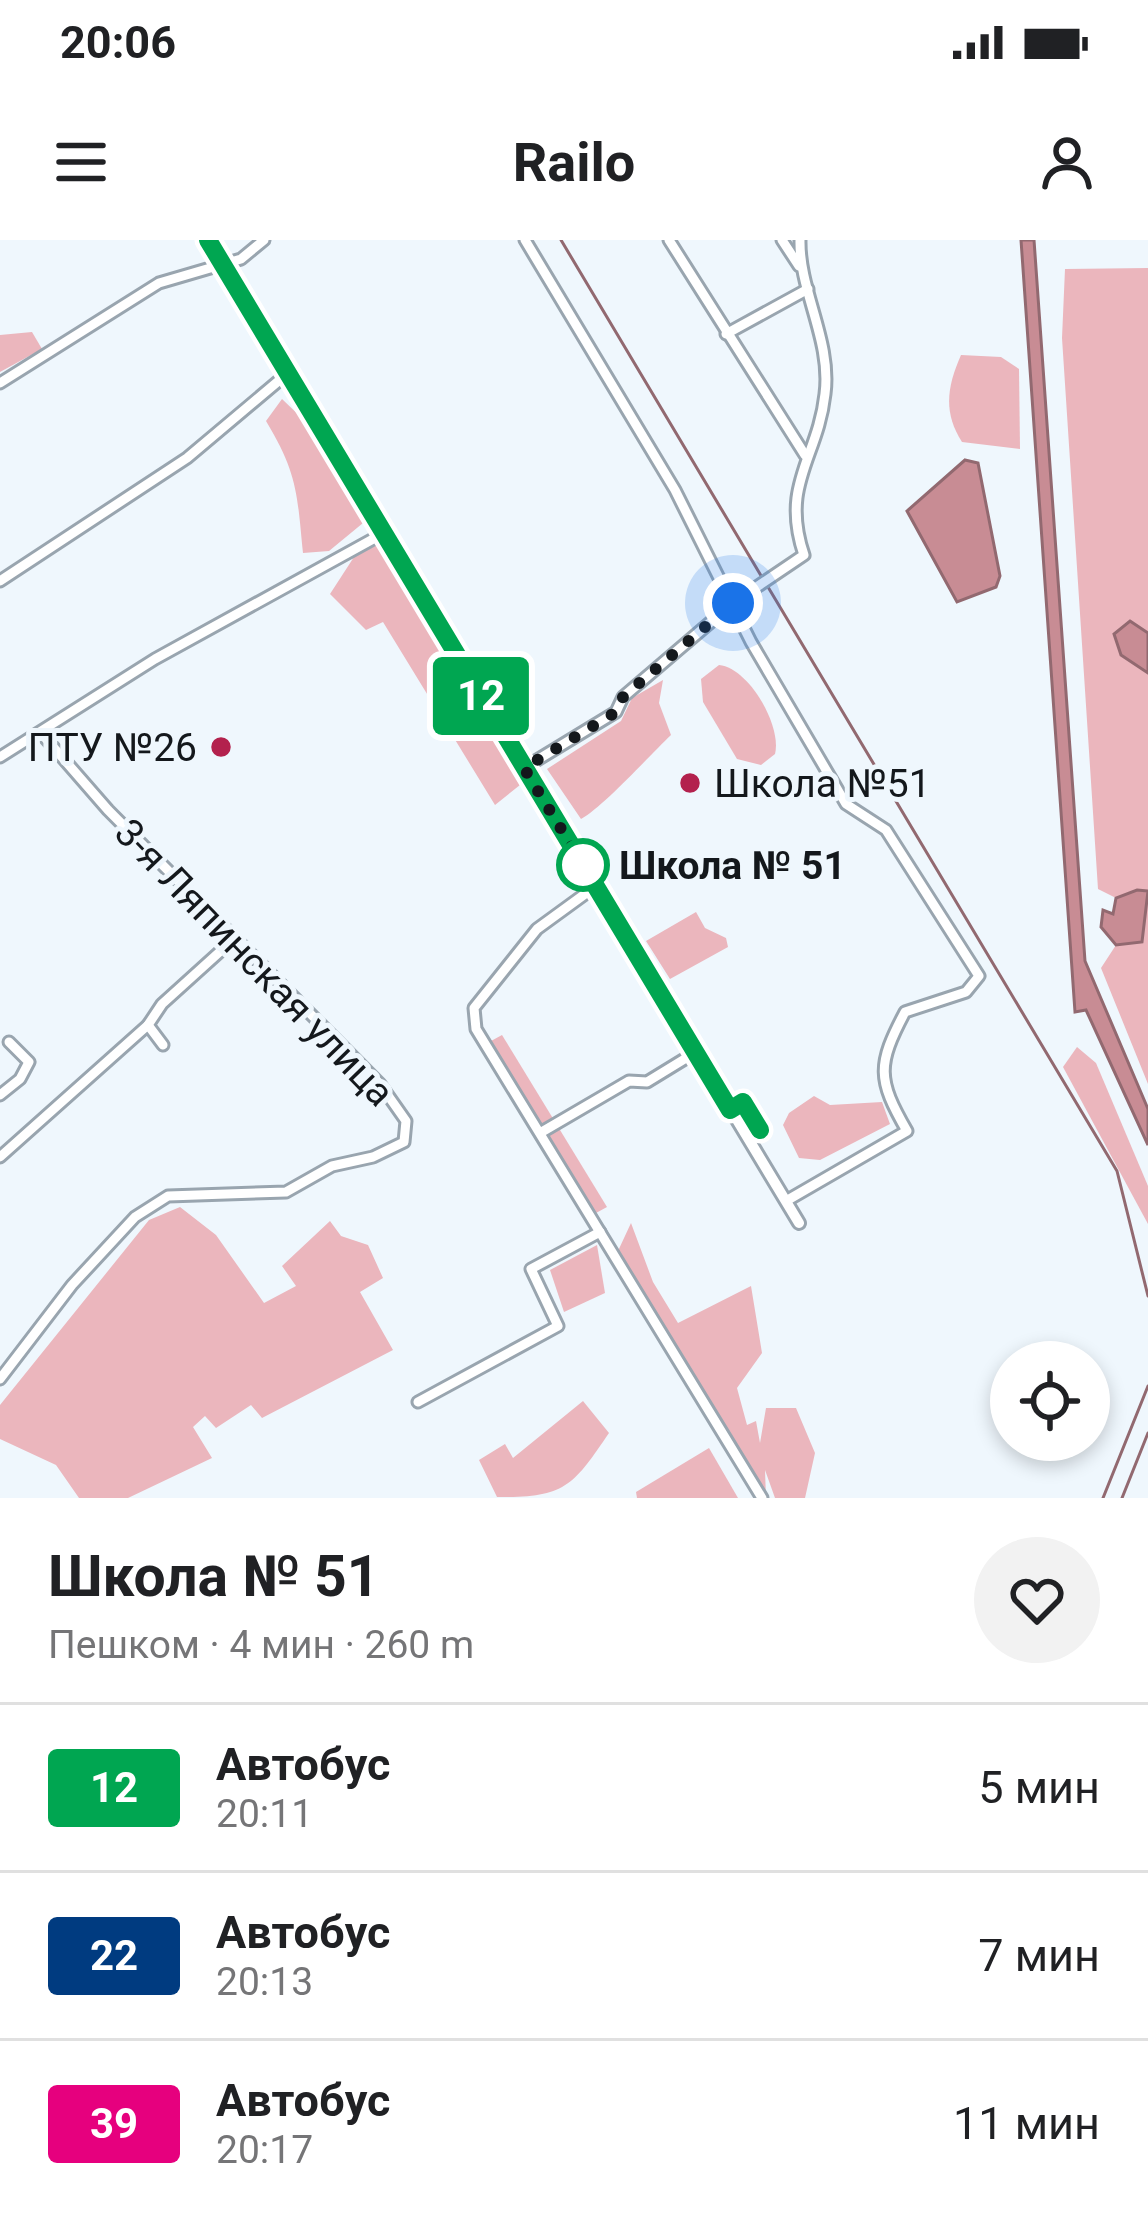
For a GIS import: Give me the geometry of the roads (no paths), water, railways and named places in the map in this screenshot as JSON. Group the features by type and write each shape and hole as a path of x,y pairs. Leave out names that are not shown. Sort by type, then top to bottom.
{"street":[{"path":"208,240 800,1223"},
{"path":"0,383 159,283 241,259 264,240"},
{"path":"525,240 675,490 846,804 886,830 979,976 966,992 905,1012 884,1052 883,1089 907,1131 786,1201"},
{"path":"669,240 805,455"},
{"path":"524,768 616,712 623,697 733,603 804,555 793,521 805,455 825,395 808,289 782,240"},
{"path":"799,267 800,240"},
{"path":"726,334 808,289"},
{"path":"0,581 187,458 288,373"},
{"path":"0,757 155,659 384,533"},
{"name":"3-я Ляпинская улица","path":"0,1378 72,1285 135,1217 168,1196 286,1192 332,1166 373,1157 404,1142 406,1120 380,1084 108,810 41,733"},
{"path":"596,886 537,929 473,1008 476,1029 762,1498"},
{"path":"0,1157 148,1025 162,1004 235,938"},
{"path":"148,1025 163,1046"},
{"path":"0,1095 20,1079 29,1062 9,1042"},
{"path":"540,1133 629,1081 647,1082 696,1052"},
{"path":"418,1402 558,1326 531,1269 600,1232"}],"waterway":[{"path":"561,240 763,579"},
{"path":"768,587 1117,1171 1148,1296"},
{"path":"1103,1498 1148,1386"},
{"path":"1122,1498 1148,1433"}],"place":[{"name":"ПТУ №26","path":"221,747"},
{"name":"Школа №51","path":"690,783"},
{"name":"Школа № 51","path":"583,865"}]}
